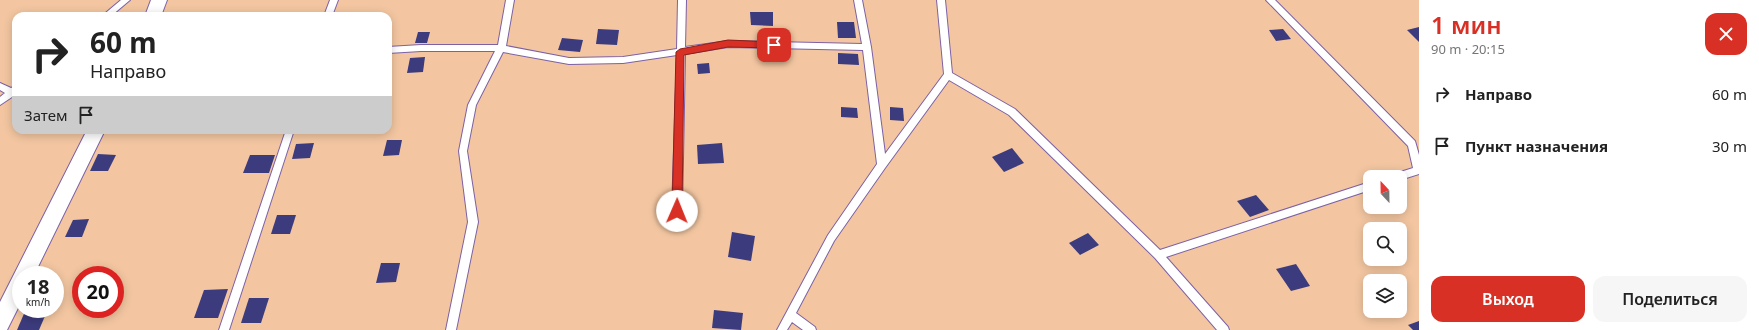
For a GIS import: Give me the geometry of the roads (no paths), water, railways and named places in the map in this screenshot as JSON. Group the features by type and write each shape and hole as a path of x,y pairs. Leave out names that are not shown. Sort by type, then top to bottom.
{"street":[{"path":"154,12 159,0"},
{"path":"28,266 94,134"},
{"path":"0,323 12,298"}],"lane":[{"path":"111,12 126,0"},
{"path":"330,12 334,0"},
{"path":"451,330 473,222 463,151 472,105 501,48 510,0"},
{"path":"677,211 682,0"},
{"path":"858,0 867,47 882,165"},
{"path":"782,330 831,238 948,75 941,0"},
{"path":"1270,0 1412,144 1418,170 1407,174"},
{"path":"392,50 421,48 501,48 569,61 623,60 728,44 867,47"},
{"path":"948,75 1012,112 1158,255 1224,330"},
{"path":"0,86 12,90"},
{"path":"0,102 12,93"},
{"path":"224,330 289,134"},
{"path":"1158,255 1363,188"},
{"path":"790,315 811,330"}]}
